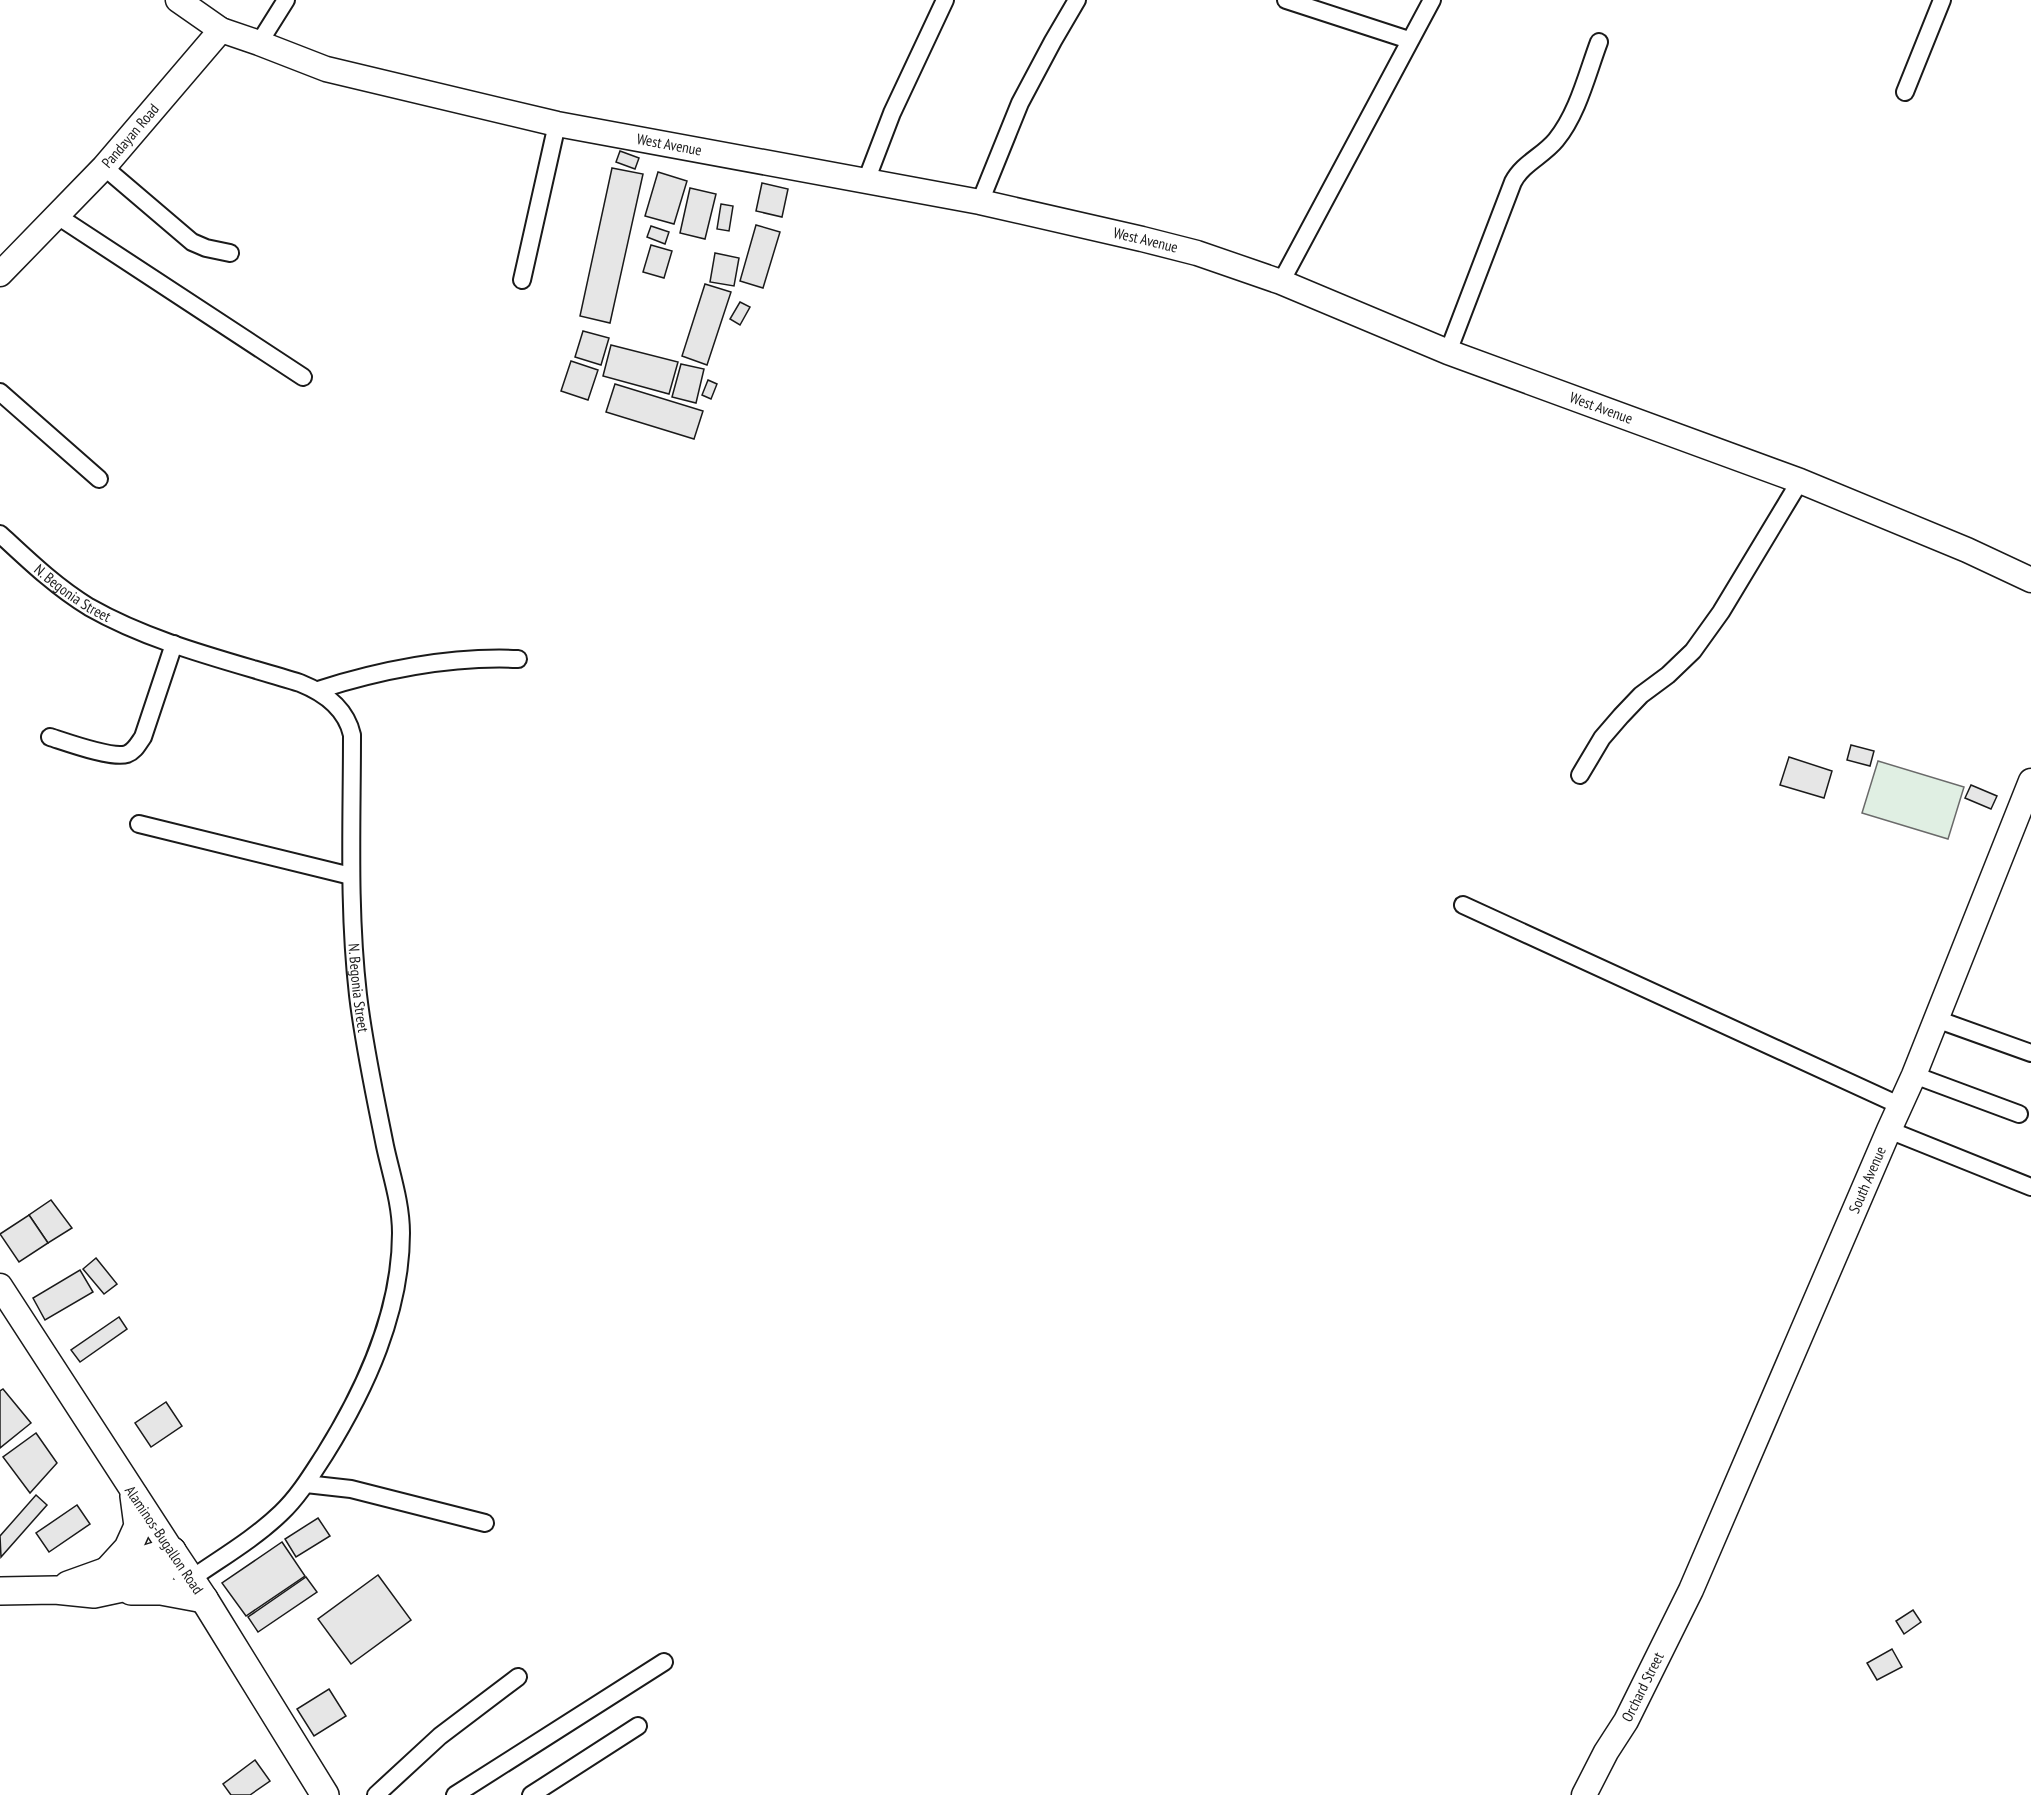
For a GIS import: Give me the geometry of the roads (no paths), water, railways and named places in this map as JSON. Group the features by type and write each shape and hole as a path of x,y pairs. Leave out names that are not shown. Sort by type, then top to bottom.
{"main road":[{"path":"100,1582 128,1548 138,1526 134,1496"},
{"path":"0,1591 55,1590 100,1582 172,1551"},
{"name":"Alaminos-Bugallon Road","path":"172,1551 325,1795"},
{"path":"100,1582 139,1590 197,1589"}],"street":[{"path":"178,0 221,30"},
{"path":"259,43 286,0"},
{"path":"866,181 892,113 945,0"},
{"path":"980,202 1020,103 1077,0"},
{"path":"1286,0 1409,40"},
{"path":"1281,282 1432,0"},
{"path":"1905,92 1942,0"},
{"name":"West Avenue","path":"221,30 326,69 557,124 980,202 1197,253 1281,282 1448,352 1800,481 1967,550 2031,580"},
{"name":"Pandayan Road","path":"0,274 104,167 221,30"},
{"path":"1448,352 1513,182 1523,167 1556,140 1566,125 1599,42"},
{"path":"522,280 557,124"},
{"path":"104,167 192,242 206,248 230,253"},
{"path":"56,215 303,377"},
{"path":"0,392 99,479"},
{"path":"1580,775 1602,738 1621,716 1641,695 1668,675 1693,651 1720,612 1800,481"},
{"name":"N. Begonia Street","path":"0,534 40,572 87,606 131,629 174,645 318,690 333,702 350,723 352,735 352,924 358,997 369,1072 398,1198 401,1232 398,1266 390,1310 375,1358 354,1405 306,1484 281,1513 242,1544 197,1589"},
{"path":"50,737 110,754 130,753 143,737 174,645"},
{"path":"318,690 344,682 426,665 490,658 518,660"},
{"name":"South Avenue","path":"1697,1575 1888,1130 1901,1106 2031,781"},
{"path":"139,824 351,876"},
{"path":"1463,905 1901,1106"},
{"path":"1936,1019 2031,1053"},
{"path":"1914,1075 2019,1114"},
{"path":"1888,1130 2031,1187"},
{"name":"Alaminos-Bugallon Road","path":"0,1286 134,1496 172,1551"},
{"path":"306,1484 351,1489 485,1523"},
{"name":"Orchard Street","path":"1584,1795 1606,1752 1626,1721 1697,1575"},
{"path":"455,1795 664,1662"},
{"path":"376,1795 440,1736 518,1677"},
{"path":"531,1795 638,1726"}]}
